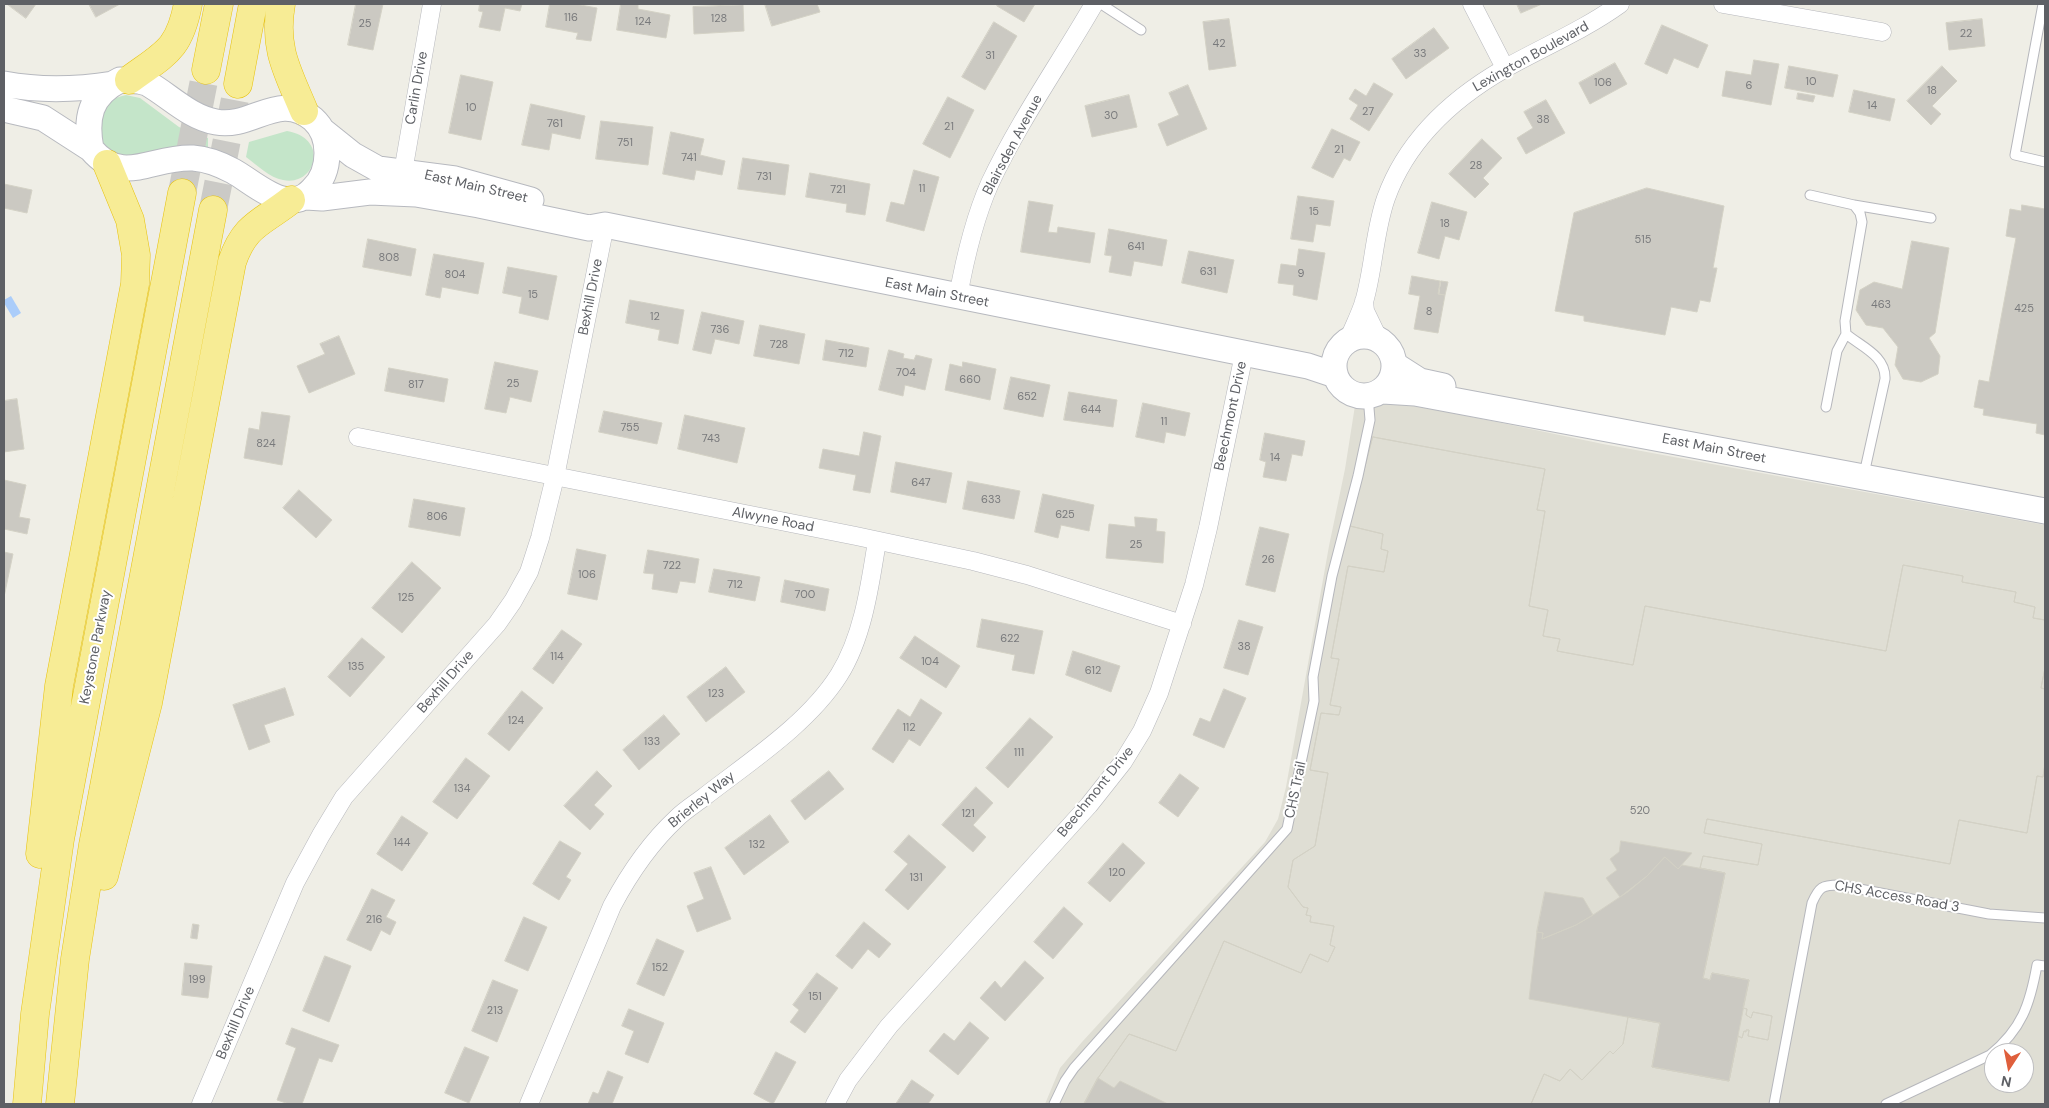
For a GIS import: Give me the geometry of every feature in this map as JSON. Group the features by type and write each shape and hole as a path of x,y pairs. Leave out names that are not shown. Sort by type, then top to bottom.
{"highway":[{"path":"121,82 164,56 174,44 180,31 188,4"},
{"path":"206,70 219,4"},
{"path":"238,84 253,4"},
{"path":"282,4 279,27 284,67 304,111"},
{"path":"30,1072 32,921 59,686 133,298 136,268 130,220 99,157"},
{"name":"Keystone Parkway","path":"27,1104 42,957 60,839 182,193"},
{"path":"65,1046 99,895 148,703 232,262 237,249 251,228 260,220 298,199"},
{"path":"60,1104 65,1046 82,912 103,788 213,210"}],"main road":[{"path":"99,157 88,132 91,109 97,98 121,82"},
{"path":"4,84 31,89 59,90 121,82 147,83 196,115 218,122 238,121 283,107 304,111"},
{"path":"4,109 44,118 99,157"},
{"name":"East Main Street","path":"304,111 318,123 323,131 364,162 378,169 455,179 542,203 593,214 605,225"},
{"path":"298,199 317,185 324,174 327,162 327,148 323,131"},
{"name":"East Main Street","path":"99,157 124,168 176,158 207,160 234,171 275,197 298,199 322,198 370,192 416,194 479,204 589,228 605,225 1308,366 1335,375"},
{"path":"1360,336 1370,336 1379,340 1387,346 1395,365 1390,383 1376,393 1354,395 1345,390 1335,375 1334,363 1345,344 1360,336"},
{"name":"East Main Street","path":"1270,359 1345,344"},
{"name":"East Main Street","path":"1395,365 1420,381 1690,433 2045,497"},
{"name":"East Main Street","path":"1376,393 1415,393 2045,511"}],"street":[{"name":"Carlin Drive","path":"403,172 432,4"},
{"name":"Blairsden Avenue","path":"958,297 971,237 990,185 1037,99 1094,4"},
{"path":"1472,4 1505,68"},
{"name":"Lexington Boulevard","path":"1345,344 1364,301 1378,226 1386,197 1416,142 1444,110 1476,85 1599,19 1620,4"},
{"path":"1723,4 1882,32"},
{"name":"Bexhill Drive","path":"201,1104 295,883 321,835 344,798 497,624 513,601 529,572 540,538 555,477 605,225"},
{"name":"Lexington Boulevard","path":"1364,301 1365,311 1379,340"},
{"name":"Beechmont Drive","path":"835,1104 848,1080 889,1026 1088,805 1122,762 1142,731 1159,693 1182,624 1208,528 1244,354"},
{"name":"Alwyne Road","path":"358,437 973,561 1027,575 1182,624"},
{"name":"Brierley Way","path":"529,1104 612,906 629,875 651,846 678,817 796,725 819,702 839,675 852,649 860,625 877,541"}],"lane":[{"path":"1101,4 1141,30"},
{"path":"2043,4 2014,155 2045,162"},
{"path":"1810,195 1854,205 1931,218"},
{"path":"1826,407 1837,351 1846,334 1845,321 1862,222 1860,213 1854,205"},
{"path":"1846,334 1880,360 1886,369 1866,465"},
{"name":"CHS Trail","path":"1054,1104 1065,1081 1074,1068 1287,829 1314,701 1313,677 1332,576 1358,476 1376,393"},
{"name":"CHS Access Road 3","path":"1774,1104 1812,903 1817,891 1826,885 1839,885 1989,914 2045,918"},
{"path":"1886,1104 1990,1056 2016,1030 2025,1014 2041,965"}],"shaded area":[{"path":"1357,393 1603,444 2045,525 2045,1104 1045,1104 1060,1068 1265,842 1278,819 1286,787 1329,546 1345,469"}],"green space":[{"path":"126,95 140,98 179,127 208,138 208,148 162,149 137,157 115,155 103,145 98,116 110,102"},
{"path":"287,131 301,135 309,143 313,151 314,161 310,169 304,176 294,180 283,180 273,177 246,157 249,142"}],"water":[{"path":"11,296 21,313 13,318 4,303 4,300"}],"building":[{"path":"7,4 36,4 26,18"},
{"path":"89,4 120,4 96,17"},
{"path":"356,4 383,4 373,50 348,45"},
{"path":"480,4 522,4 520,11 505,8 500,31 479,27 483,12 479,11"},
{"path":"550,4 575,4 597,8 591,41 576,39 578,33 546,27"},
{"path":"621,4 638,4 638,9 670,15 666,38 617,30"},
{"path":"765,4 817,4 820,12 772,26"},
{"path":"998,4 1035,4 1024,22 997,6"},
{"path":"1517,4 1542,4 1521,13"},
{"path":"743,5 744,31 694,34 693,7"},
{"path":"1229,19 1236,66 1209,70 1203,22"},
{"path":"1982,19 1985,46 1949,50 1946,23"},
{"path":"994,22 1017,36 985,90 962,77"},
{"path":"1662,25 1708,45 1698,68 1674,58 1667,74 1645,64"},
{"path":"1434,28 1449,48 1406,79 1392,59"},
{"path":"1754,60 1779,64 1771,105 1722,96 1726,71 1751,75"},
{"path":"1615,63 1627,84 1590,104 1579,83"},
{"path":"1789,66 1838,75 1833,97 1785,88"},
{"path":"1942,66 1957,81 1932,106 1941,114 1931,125 1907,101"},
{"path":"461,75 493,82 481,140 449,133"},
{"path":"1374,83 1393,94 1369,131 1350,119 1358,105 1349,99 1355,89 1366,96"},
{"path":"1188,85 1207,129 1167,146 1158,124 1179,115 1169,93"},
{"path":"1854,90 1895,99 1890,121 1849,112"},
{"path":"1798,93 1815,96 1813,102 1797,99"},
{"path":"1129,95 1137,127 1092,137 1085,106"},
{"path":"948,97 974,110 950,158 923,144"},
{"path":"1546,100 1565,133 1526,154 1517,138 1533,128 1524,112"},
{"path":"531,104 585,116 580,139 552,133 549,150 522,145"},
{"path":"601,121 653,127 648,165 596,159"},
{"path":"1332,129 1360,142 1350,161 1344,158 1333,178 1312,168"},
{"path":"671,132 704,139 700,155 725,161 722,175 696,170 694,180 663,174"},
{"path":"1482,139 1502,158 1483,178 1489,184 1475,198 1449,174"},
{"path":"743,158 789,165 785,195 738,189"},
{"path":"914,170 939,177 924,231 886,221 891,202 904,205"},
{"path":"810,173 870,184 865,215 846,212 847,204 806,197"},
{"path":"4,184 32,190 27,213 4,208"},
{"path":"1647,188 1724,206 1713,268 1717,268 1710,302 1700,300 1697,312 1671,307 1665,335 1584,321 1584,316 1555,311 1574,213"},
{"path":"1298,196 1334,201 1330,226 1316,224 1313,242 1291,239"},
{"path":"1029,201 1053,205 1048,232 1057,233 1058,227 1095,233 1090,263 1021,252"},
{"path":"1432,202 1467,212 1459,240 1445,236 1439,259 1418,253"},
{"path":"2022,205 2045,209 2045,435 2036,433 2037,424 1983,415 1984,409 1974,407 1979,380 1989,382 2016,238 2006,236 2010,209 2021,211"},
{"path":"1109,229 1167,240 1162,266 1134,261 1131,276 1109,272 1112,256 1105,255"},
{"path":"368,239 416,249 411,276 363,267"},
{"path":"1912,241 1949,248 1935,333 1929,338 1940,356 1938,374 1921,382 1903,379 1895,365 1898,347 1883,328 1866,325 1856,310 1860,290 1874,282 1902,289"},
{"path":"1299,249 1325,253 1317,300 1293,295 1294,285 1278,283 1281,264 1296,266"},
{"path":"1189,251 1234,260 1227,293 1182,283"},
{"path":"434,254 484,263 478,294 442,287 440,298 426,295"},
{"path":"508,267 557,276 548,320 519,313 522,297 503,293"},
{"path":"1412,276 1440,281 1438,294 1445,295 1438,333 1414,329 1420,296 1409,294"},
{"path":"1441,281 1448,282 1445,295 1439,294"},
{"path":"630,300 684,310 678,344 658,340 660,330 626,323"},
{"path":"702,312 744,321 739,344 715,339 711,354 693,350"},
{"path":"760,325 805,334 799,364 754,356"},
{"path":"339,336 355,374 309,393 297,366 325,354 320,344"},
{"path":"826,340 869,348 866,367 823,360"},
{"path":"889,350 904,354 903,358 914,360 916,355 932,359 925,390 905,385 903,396 879,390"},
{"path":"495,362 538,371 531,402 510,397 506,413 485,409"},
{"path":"963,362 996,369 990,400 945,390 950,364 962,367"},
{"path":"389,368 448,379 444,402 385,391"},
{"path":"1011,377 1050,385 1043,417 1004,409"},
{"path":"1069,392 1117,400 1113,427 1064,420"},
{"path":"17,399 24,449 4,452 4,401"},
{"path":"1143,403 1190,413 1185,436 1166,432 1164,443 1136,437"},
{"path":"604,411 662,423 657,444 599,432"},
{"path":"262,412 290,416 282,465 244,458 249,428 259,430"},
{"path":"685,415 745,428 737,463 678,449"},
{"path":"864,432 881,436 870,493 853,490 856,475 819,468 823,449 859,456"},
{"path":"1265,433 1305,441 1302,456 1292,454 1286,481 1263,477 1266,462 1260,460"},
{"path":"1373,437 1545,469 1537,510 1545,511 1529,606 1548,610 1543,636 1560,639 1557,651 1633,665 1645,606 1886,651 1903,565 1963,576 1962,582 2016,592 2014,602 2035,607 2033,618 2045,620 2045,668 2041,688 2045,689 2045,764 2043,777 2037,776 2027,833 1959,820 1950,864 1707,819 1704,833 1762,844 1758,865 1703,856 1700,868 1725,873 1703,978 1710,980 1712,973 1749,980 1743,1008 1747,1009 1746,1015 1751,1018 1753,1012 1772,1016 1768,1040 1748,1036 1749,1030 1744,1031 1742,1038 1738,1036 1729,1081 1652,1067 1660,1023 1628,1017 1623,1044 1613,1054 1610,1051 1582,1080 1570,1069 1560,1081 1544,1074 1531,1104 1084,1104 1098,1078 1129,1034 1176,1051 1224,941 1301,973 1310,954 1328,962 1335,947 1330,945 1334,926 1310,922 1311,916 1306,915 1308,908 1303,907 1288,887 1293,860 1315,846 1328,773 1310,770 1321,713 1339,715 1341,707 1330,705 1339,659 1331,658 1348,566 1384,572 1388,551 1381,549 1383,534 1350,526","holes":["1621,841 1692,853 1678,869 1665,857 1647,876 1620,897 1606,878 1617,870 1610,859 1619,852","1545,892 1583,898 1593,915 1576,925 1542,939 1543,933 1537,932"]},
{"path":"1373,437 1545,469 1537,510 1545,511 1529,606 1548,610 1543,636 1560,639 1557,651 1633,665 1645,606 1886,651 1903,565 1963,576 1962,582 2016,592 2014,602 2035,607 2033,618 2045,620 2045,668 2041,688 2045,689 2045,764 2043,777 2037,776 2027,833 1959,820 1950,864 1707,819 1704,833 1762,844 1758,865 1703,856 1700,868 1725,873 1703,978 1710,980 1712,973 1749,980 1743,1008 1747,1009 1746,1015 1751,1018 1753,1012 1772,1016 1768,1040 1748,1036 1749,1030 1744,1031 1742,1038 1738,1036 1729,1081 1652,1067 1660,1023 1628,1017 1623,1044 1613,1054 1610,1051 1582,1080 1570,1069 1560,1081 1544,1074 1531,1104 1084,1104 1098,1078 1129,1034 1176,1051 1224,941 1301,973 1310,954 1328,962 1335,947 1330,945 1334,926 1310,922 1311,916 1306,915 1308,908 1303,907 1288,887 1293,860 1315,846 1328,773 1310,770 1321,713 1339,715 1341,707 1330,705 1339,659 1331,658 1348,566 1384,572 1388,551 1381,549 1383,534 1350,526"},
{"path":"896,462 952,473 946,503 891,492"},
{"path":"4,480 26,485 19,517 30,519 27,534 4,529"},
{"path":"968,481 1020,491 1014,519 963,509"},
{"path":"299,490 332,520 316,538 283,508"},
{"path":"1043,494 1094,505 1089,531 1061,525 1058,538 1035,532"},
{"path":"414,499 465,508 460,536 409,527"},
{"path":"1135,517 1157,519 1156,531 1165,532 1163,563 1106,558 1109,524 1135,527"},
{"path":"1260,527 1289,534 1275,592 1246,585"},
{"path":"577,549 606,555 597,600 568,594"},
{"path":"648,550 699,559 695,583 680,581 677,593 652,589 654,574 644,573"},
{"path":"4,552 13,554 4,597"},
{"path":"412,562 441,588 402,633 372,608"},
{"path":"714,569 760,577 755,601 709,592"},
{"path":"785,580 829,589 825,611 781,602"},
{"path":"982,619 1043,631 1034,674 1012,670 1015,655 977,647"},
{"path":"1239,620 1263,627 1248,675 1224,668"},
{"path":"562,630 582,644 553,684 533,669"},
{"path":"915,636 960,666 946,688 900,658"},
{"path":"362,638 385,657 350,697 328,677"},
{"path":"1073,651 1120,666 1111,692 1066,675"},
{"path":"726,667 745,692 706,722 687,697"},
{"path":"285,688 294,715 264,725 270,742 249,750 233,705"},
{"path":"1224,689 1246,698 1224,748 1193,735 1200,718 1210,722"},
{"path":"522,691 543,708 509,751 488,734"},
{"path":"921,699 942,713 920,746 909,739 893,763 872,749 898,709 910,717"},
{"path":"664,715 680,734 639,770 623,750"},
{"path":"1030,718 1053,737 1008,788 986,768"},
{"path":"466,758 490,776 457,819 433,802"},
{"path":"597,771 612,786 594,805 604,814 590,830 564,806"},
{"path":"829,771 844,789 805,820 791,801"},
{"path":"1180,774 1199,788 1178,817 1159,803"},
{"path":"976,787 993,803 973,825 986,837 973,852 942,825"},
{"path":"770,815 789,842 744,875 725,848"},
{"path":"402,816 428,833 402,871 377,854"},
{"path":"909,835 946,867 908,910 885,890 908,864 894,852"},
{"path":"560,841 581,853 566,877 571,880 559,900 533,884"},
{"path":"1123,843 1145,863 1110,902 1088,883"},
{"path":"1665,857 1678,869 1682,865 1725,873 1703,978 1710,980 1712,973 1749,980 1729,1081 1652,1067 1660,1023 1529,999 1537,932 1543,933 1542,939 1576,925 1629,891"},
{"path":"711,867 731,919 697,932 687,906 704,899 694,873"},
{"path":"372,889 395,900 386,917 396,922 390,935 381,930 371,951 347,940"},
{"path":"1064,907 1083,924 1053,959 1034,942"},
{"path":"524,917 547,927 528,971 505,961"},
{"path":"864,922 891,944 879,958 868,949 852,969 836,956"},
{"path":"193,924 199,925 197,939 191,938"},
{"path":"657,939 684,951 664,996 637,984"},
{"path":"325,956 351,966 329,1022 303,1011"},
{"path":"1025,961 1044,978 1005,1021 980,998 995,981 1001,988"},
{"path":"185,963 212,966 208,998 182,995"},
{"path":"817,973 838,988 805,1033 790,1022 799,1010 793,1005"},
{"path":"493,980 518,990 497,1042 472,1031"},
{"path":"629,1009 664,1023 648,1063 625,1054 634,1031 622,1026"},
{"path":"970,1022 989,1038 958,1075 929,1051 944,1033 954,1041"},
{"path":"292,1028 339,1045 332,1062 319,1058 302,1104 289,1104 277,1100 296,1048 286,1044"},
{"path":"465,1047 489,1057 469,1103 445,1093"},
{"path":"776,1052 796,1062 773,1104 754,1094"},
{"path":"608,1071 623,1077 612,1104 588,1104 593,1092 598,1094"},
{"path":"1098,1078 1114,1088 1120,1081 1168,1104 1084,1104"},
{"path":"912,1080 934,1095 928,1104 896,1104"}],"tunnel":[{"path":"182,193 206,70"},
{"path":"213,210 238,84"}]}
